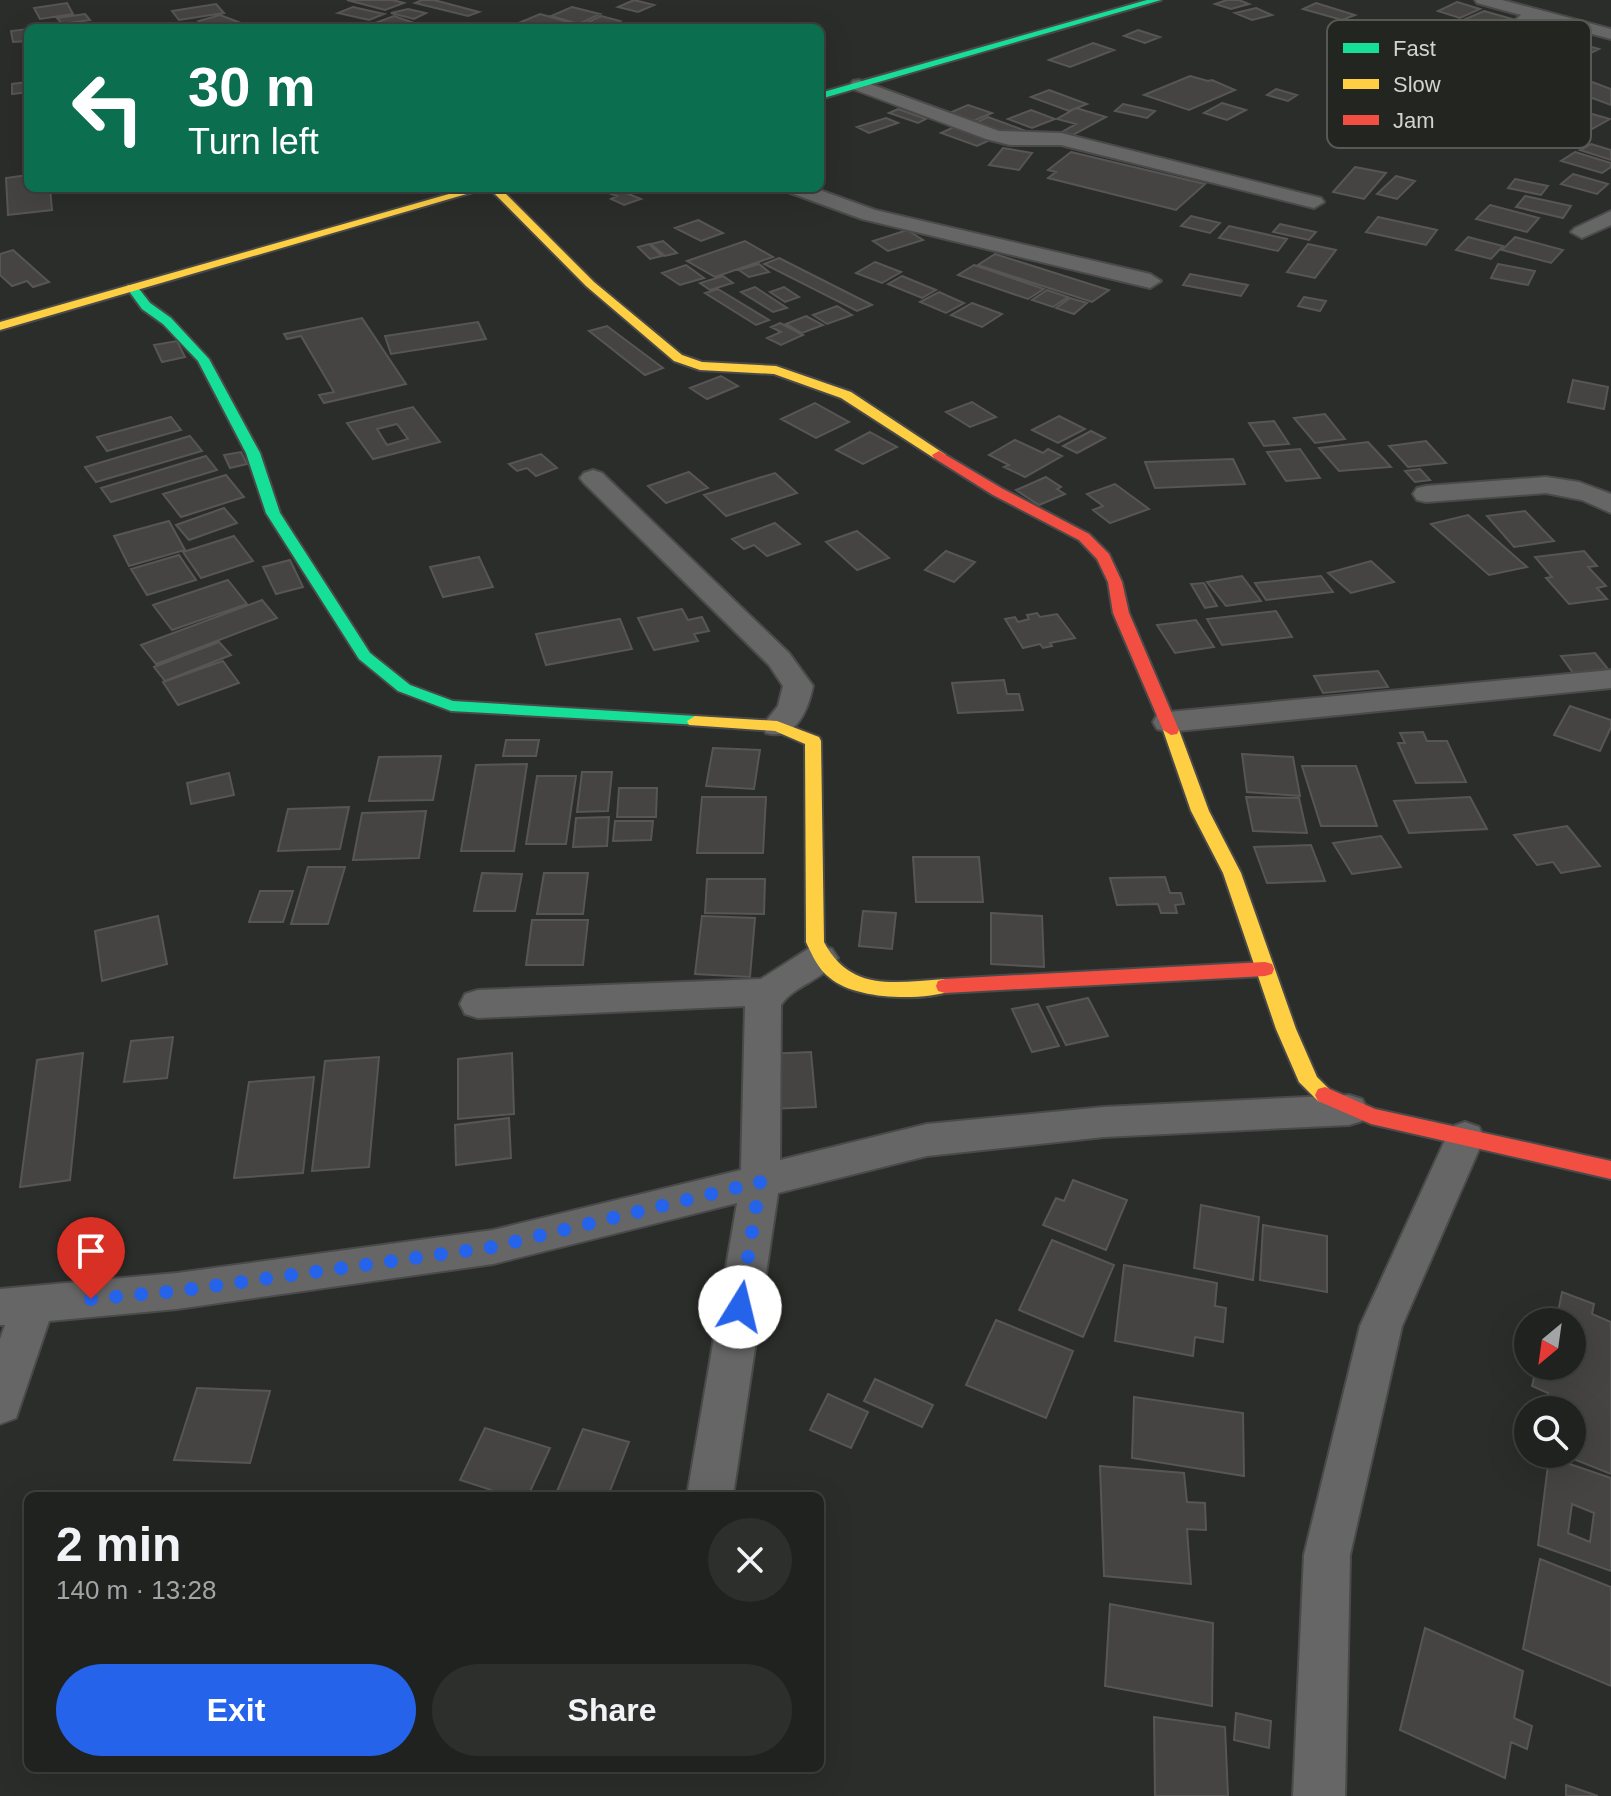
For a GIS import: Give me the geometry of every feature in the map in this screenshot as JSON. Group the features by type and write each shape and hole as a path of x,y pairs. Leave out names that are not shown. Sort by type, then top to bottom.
{"street":[{"path":"824,95 1157,0"},
{"path":"1483,0 1559,20"},
{"path":"1525,20 1533,13"},
{"path":"1591,29 1611,34"},
{"path":"859,85 993,135 1010,139 1061,139 1314,202"},
{"path":"0,326 468,192"},
{"path":"498,192 590,284 678,358 700,366 776,370 828,386 998,492 1096,547 1115,582 1121,613 1168,722 1200,811 1232,873 1309,1082 1349,1110"},
{"path":"806,192 869,215 1150,281"},
{"path":"1582,232 1611,217"},
{"path":"132,287 146,306 167,321 203,359 253,453 273,513 364,656 404,688 451,706 777,726 813,741 815,942 820,958 836,977 877,990 1265,969"},
{"path":"593,478 779,659 798,686 793,708 777,726"},
{"path":"1426,494 1563,484 1589,490 1611,505"},
{"path":"1168,722 1611,679"},
{"path":"711,1492 760,1182 763,1004 775,986 820,958"},
{"path":"478,1004 771,992"},
{"path":"0,1404 17,1305 177,1291 493,1247 927,1140 1104,1122 1349,1110 1611,1170"},
{"path":"1319,1796 1327,1555 1381,1326 1465,1138"}],"building":[{"path":"347,0 393,0 404,3 385,10"},
{"path":"434,0 479,12 468,16 415,3"},
{"path":"634,0 654,5 638,12 618,7"},
{"path":"1227,0 1249,4 1231,9 1215,4"},
{"path":"1457,2 1480,9 1460,18 1438,11"},
{"path":"67,3 73,14 40,19 34,8"},
{"path":"1316,3 1355,15 1342,20 1303,9"},
{"path":"216,4 224,13 179,20 172,11"},
{"path":"353,7 384,14 369,20 338,13"},
{"path":"572,7 600,14 579,24 551,16"},
{"path":"1256,8 1272,15 1252,20 1235,13"},
{"path":"408,9 426,13 414,19 391,13"},
{"path":"1484,11 1512,19 1510,20 1463,20"},
{"path":"85,14 90,20 62,24 57,18"},
{"path":"540,14 576,24 516,24"},
{"path":"220,15 243,24 206,24 199,21"},
{"path":"394,16 414,23 384,24 378,22"},
{"path":"601,16 620,21 614,24 584,24"},
{"path":"24,29 24,41 13,42 11,31"},
{"path":"1138,30 1160,37 1145,43 1124,36"},
{"path":"1093,43 1114,50 1070,67 1049,60"},
{"path":"1190,76 1212,80 1235,90 1189,110 1144,95"},
{"path":"24,82 24,92 12,94 12,84"},
{"path":"1591,82 1611,89 1611,105 1591,98"},
{"path":"1276,89 1297,95 1288,101 1267,95"},
{"path":"1049,90 1087,104 1069,111 1031,97"},
{"path":"1222,103 1246,110 1227,120 1204,113"},
{"path":"1123,104 1155,111 1147,118 1115,111"},
{"path":"968,105 992,113 971,122 947,114"},
{"path":"1076,108 1106,117 1073,135 1062,132 1076,124 1057,119"},
{"path":"898,109 926,119 918,123 889,113"},
{"path":"1031,110 1055,119 1032,128 1008,119"},
{"path":"1591,114 1610,119 1591,130"},
{"path":"988,117 1026,131 1011,138 973,124"},
{"path":"886,118 898,123 869,133 857,127"},
{"path":"954,127 990,140 977,146 941,133"},
{"path":"1591,144 1611,150 1611,160 1580,150 1591,148"},
{"path":"1003,148 1032,153 1019,170 989,165"},
{"path":"1071,152 1205,184 1176,210 1048,178 1056,172 1048,170"},
{"path":"1575,152 1611,163 1611,167 1602,173 1561,161"},
{"path":"1355,167 1386,173 1364,199 1333,192"},
{"path":"1573,174 1608,184 1597,194 1561,184"},
{"path":"24,176 24,192 50,192 52,210 8,215 6,178"},
{"path":"1396,176 1415,181 1397,199 1377,194"},
{"path":"1515,179 1548,186 1541,195 1508,188"},
{"path":"606,192 624,192 641,199 624,205 611,199 617,196"},
{"path":"1525,196 1571,206 1563,218 1516,207"},
{"path":"1490,205 1539,218 1527,232 1476,219"},
{"path":"1191,216 1220,223 1210,233 1181,226"},
{"path":"1378,217 1437,230 1426,245 1366,232"},
{"path":"698,220 723,233 701,241 675,228"},
{"path":"1280,224 1316,232 1309,240 1273,232"},
{"path":"1229,226 1287,239 1278,251 1219,238"},
{"path":"907,230 923,240 888,251 873,241"},
{"path":"1468,237 1503,246 1491,259 1456,250"},
{"path":"1515,237 1563,250 1551,263 1502,250"},
{"path":"663,241 677,253 665,256 651,244"},
{"path":"745,241 773,257 715,277 687,261"},
{"path":"649,244 662,256 650,259 638,247"},
{"path":"1308,244 1336,250 1315,278 1287,272"},
{"path":"13,250 49,282 33,287 27,281 12,286 0,275 0,254"},
{"path":"995,254 1109,290 1092,302 978,265"},
{"path":"779,258 872,305 857,311 764,264"},
{"path":"875,262 901,272 882,283 856,273"},
{"path":"759,264 769,272 749,277 739,270"},
{"path":"1498,264 1535,271 1528,285 1491,278"},
{"path":"686,265 704,278 680,285 662,273"},
{"path":"974,265 1044,289 1028,299 958,275"},
{"path":"1190,274 1248,285 1241,296 1183,285"},
{"path":"723,276 733,283 710,290 700,283"},
{"path":"902,276 936,290 922,298 888,284"},
{"path":"755,287 787,308 773,312 741,292"},
{"path":"784,287 799,297 785,302 770,292"},
{"path":"718,289 769,320 756,325 705,293"},
{"path":"1047,290 1068,297 1053,307 1032,300"},
{"path":"939,292 964,303 946,313 920,302"},
{"path":"1304,297 1326,301 1320,311 1298,306"},
{"path":"1070,298 1087,303 1074,314 1056,308"},
{"path":"972,303 1002,314 982,327 951,315"},
{"path":"837,306 852,315 827,324 813,315"},
{"path":"806,316 823,325 802,333 786,324"},
{"path":"362,318 406,384 324,403 319,395 334,392 301,336 287,339 284,334"},
{"path":"478,322 486,339 391,354 385,336"},
{"path":"780,323 803,335 781,345 767,338 781,332 771,327"},
{"path":"607,326 663,368 645,375 589,331"},
{"path":"177,341 185,357 162,362 154,345"},
{"path":"721,376 738,386 707,399 690,388"},
{"path":"1573,380 1608,387 1604,409 1568,402"},
{"path":"972,402 996,417 970,427 946,412"},
{"path":"815,403 849,422 816,438 781,419"},
{"path":"413,407 440,442 373,459 347,423","holes":["397,424 408,439 387,445 377,429"]},
{"path":"1325,414 1345,439 1315,443 1294,418"},
{"path":"1059,416 1085,429 1058,443 1032,430"},
{"path":"171,417 181,430 107,451 97,437"},
{"path":"1274,421 1289,444 1264,446 1249,423"},
{"path":"1091,431 1105,438 1077,453 1063,446"},
{"path":"870,432 897,447 863,464 836,450"},
{"path":"190,436 202,451 96,482 85,467"},
{"path":"1015,440 1043,453 1048,449 1062,456 1025,477 1004,467 1009,465 989,455"},
{"path":"1426,441 1446,463 1408,467 1389,446"},
{"path":"1368,442 1391,467 1339,471 1319,448"},
{"path":"1300,449 1320,478 1286,481 1267,452"},
{"path":"241,452 247,464 230,468 224,455"},
{"path":"541,454 557,468 536,476 527,468 517,471 509,464"},
{"path":"206,456 217,470 111,502 101,488"},
{"path":"1233,459 1245,484 1155,488 1145,462"},
{"path":"1420,469 1430,480 1415,482 1405,471"},
{"path":"689,472 708,488 666,503 648,486"},
{"path":"775,473 797,493 726,516 704,495"},
{"path":"226,475 244,497 181,517 163,494"},
{"path":"1046,477 1061,487 1057,489 1065,494 1039,505 1016,490"},
{"path":"1115,484 1149,509 1110,523 1093,510 1103,506 1087,494"},
{"path":"224,508 237,523 189,540 176,525"},
{"path":"1525,511 1554,541 1514,547 1487,516"},
{"path":"1468,515 1527,567 1489,575 1431,524"},
{"path":"169,521 185,550 129,566 114,536"},
{"path":"775,523 800,544 767,556 754,545 744,549 732,539"},
{"path":"857,531 889,558 857,570 826,542"},
{"path":"234,536 253,561 201,578 183,552"},
{"path":"946,551 975,562 954,582 925,570"},
{"path":"1584,551 1597,566 1588,567 1606,586 1597,588 1607,599 1569,604 1546,578 1552,577 1535,557"},
{"path":"179,555 196,580 147,595 131,569"},
{"path":"479,557 493,587 443,597 430,567"},
{"path":"290,560 303,587 276,594 263,567"},
{"path":"1371,561 1394,582 1351,593 1328,573"},
{"path":"1242,576 1261,601 1226,606 1207,582"},
{"path":"1321,576 1333,592 1266,600 1255,583"},
{"path":"228,580 247,604 172,630 153,605"},
{"path":"1204,583 1217,606 1205,608 1191,584"},
{"path":"262,600 277,618 156,664 141,645"},
{"path":"682,609 688,620 702,617 709,631 694,634 698,641 654,650 638,618"},
{"path":"1276,611 1292,637 1222,645 1207,619"},
{"path":"1037,613 1040,617 1057,614 1075,638 1050,643 1052,646 1043,648 1040,644 1023,648 1005,619 1015,617 1018,622 1029,619 1027,615"},
{"path":"620,619 632,649 546,665 536,634"},
{"path":"1196,620 1214,647 1175,653 1157,625"},
{"path":"219,642 231,655 165,681 154,667"},
{"path":"1595,653 1608,669 1573,673 1561,656"},
{"path":"223,661 239,683 178,705 163,682"},
{"path":"1378,671 1388,687 1323,693 1314,676"},
{"path":"1004,680 1007,694 1019,694 1023,710 958,713 952,683"},
{"path":"1570,706 1611,720 1600,751 1554,735"},
{"path":"1423,732 1427,741 1447,741 1466,782 1416,783 1398,743 1405,743 1400,733"},
{"path":"506,740 539,740 536,756 503,756"},
{"path":"713,748 760,750 754,789 706,786"},
{"path":"1242,754 1293,757 1300,796 1247,792"},
{"path":"441,756 433,800 369,801 379,757"},
{"path":"527,764 514,851 461,851 476,765"},
{"path":"1302,766 1356,766 1377,826 1321,826"},
{"path":"582,772 612,772 608,811 577,812"},
{"path":"229,773 234,795 191,804 187,783"},
{"path":"537,776 576,776 566,844 526,844"},
{"path":"619,788 657,788 656,817 617,817"},
{"path":"702,797 766,797 763,853 697,853"},
{"path":"1246,797 1299,798 1307,833 1253,831"},
{"path":"1470,797 1487,829 1409,833 1394,801"},
{"path":"349,807 340,849 278,851 288,809"},
{"path":"426,811 419,858 353,860 362,813"},
{"path":"609,817 607,846 573,847 576,818"},
{"path":"615,821 653,821 651,840 613,841"},
{"path":"1567,826 1600,866 1561,873 1553,862 1537,865 1514,835"},
{"path":"1381,836 1401,867 1352,874 1333,843"},
{"path":"1311,845 1325,881 1267,883 1254,847"},
{"path":"913,857 979,857 983,902 916,902"},
{"path":"308,867 345,867 328,924 291,924"},
{"path":"482,873 522,874 515,911 474,911"},
{"path":"544,873 588,873 583,914 537,914"},
{"path":"1165,877 1170,893 1181,893 1184,904 1175,905 1177,913 1161,913 1158,904 1117,905 1110,878"},
{"path":"707,879 765,879 764,914 705,913"},
{"path":"260,891 293,891 283,922 249,922"},
{"path":"863,911 896,913 892,949 859,946"},
{"path":"991,913 1042,916 1044,967 991,964"},
{"path":"158,916 167,964 102,981 95,931"},
{"path":"702,916 755,918 750,977 695,974"},
{"path":"532,920 588,920 583,965 526,965"},
{"path":"1088,998 1108,1036 1066,1045 1047,1007"},
{"path":"1038,1004 1059,1046 1032,1052 1012,1009"},
{"path":"173,1037 167,1078 124,1082 131,1041"},
{"path":"811,1052 816,1107 769,1109 765,1054"},
{"path":"83,1053 70,1180 20,1187 37,1060"},
{"path":"512,1053 514,1114 458,1119 458,1059"},
{"path":"379,1057 369,1167 312,1171 325,1061"},
{"path":"314,1077 303,1173 234,1178 249,1082"},
{"path":"509,1118 511,1158 456,1165 455,1125"},
{"path":"1073,1180 1127,1200 1106,1250 1043,1225 1056,1198 1064,1201"},
{"path":"1201,1205 1259,1217 1253,1280 1194,1268"},
{"path":"1263,1225 1327,1236 1327,1292 1260,1280"},
{"path":"1052,1240 1114,1265 1083,1337 1019,1310"},
{"path":"1124,1265 1217,1283 1215,1306 1226,1308 1223,1342 1195,1337 1193,1356 1115,1341"},
{"path":"1562,1292 1594,1304 1592,1314 1611,1322 1611,1474 1586,1464 1586,1396 1547,1396 1548,1393 1532,1386 1534,1380 1586,1380 1586,1308 1559,1308"},
{"path":"996,1320 1073,1351 1046,1418 966,1385"},
{"path":"875,1379 933,1405 922,1427 864,1401"},
{"path":"197,1388 270,1391 250,1463 174,1460"},
{"path":"828,1394 868,1412 851,1448 810,1430"},
{"path":"1134,1397 1243,1413 1244,1476 1132,1458"},
{"path":"485,1428 550,1448 530,1492 498,1492 460,1480"},
{"path":"583,1429 629,1442 610,1492 557,1492"},
{"path":"1100,1466 1184,1473 1187,1502 1205,1503 1206,1530 1187,1529 1191,1584 1104,1576"},
{"path":"1548,1468 1581,1468 1611,1478 1611,1571 1538,1545","holes":["1572,1504 1594,1513 1590,1542 1568,1533"]},
{"path":"1540,1559 1611,1587 1611,1686 1523,1649"},
{"path":"1110,1604 1213,1623 1212,1706 1105,1686"},
{"path":"1425,1628 1523,1671 1514,1718 1532,1726 1527,1749 1511,1742 1505,1778 1400,1730"},
{"path":"1236,1713 1271,1721 1269,1748 1234,1740"},
{"path":"1154,1717 1225,1727 1228,1796 1155,1796"},
{"path":"1566,1785 1598,1796 1566,1796"}],"traffic: fast":[{"path":"824,95 1157,0"},
{"path":"132,287 146,306 167,321 203,359 253,453 273,513 364,656 404,688 451,706 695,721"}],"traffic: slow":[{"path":"0,326 468,192"},
{"path":"498,192 590,284 678,358 700,366 776,370 846,395 939,455"},
{"path":"695,721 777,726 813,741 815,942 825,961 837,974 852,983 869,987 906,989 945,986"},
{"path":"1171,730 1200,811 1232,873 1286,1029 1309,1082 1325,1095"}],"traffic: jam":[{"path":"939,455 998,492 1084,537 1104,557 1115,582 1121,613 1171,730"},
{"path":"945,986 1265,969"},
{"path":"1325,1095 1371,1116 1611,1170"}],"route":[{"path":"91,1299 177,1291 493,1247 760,1182 740,1307"}]}
